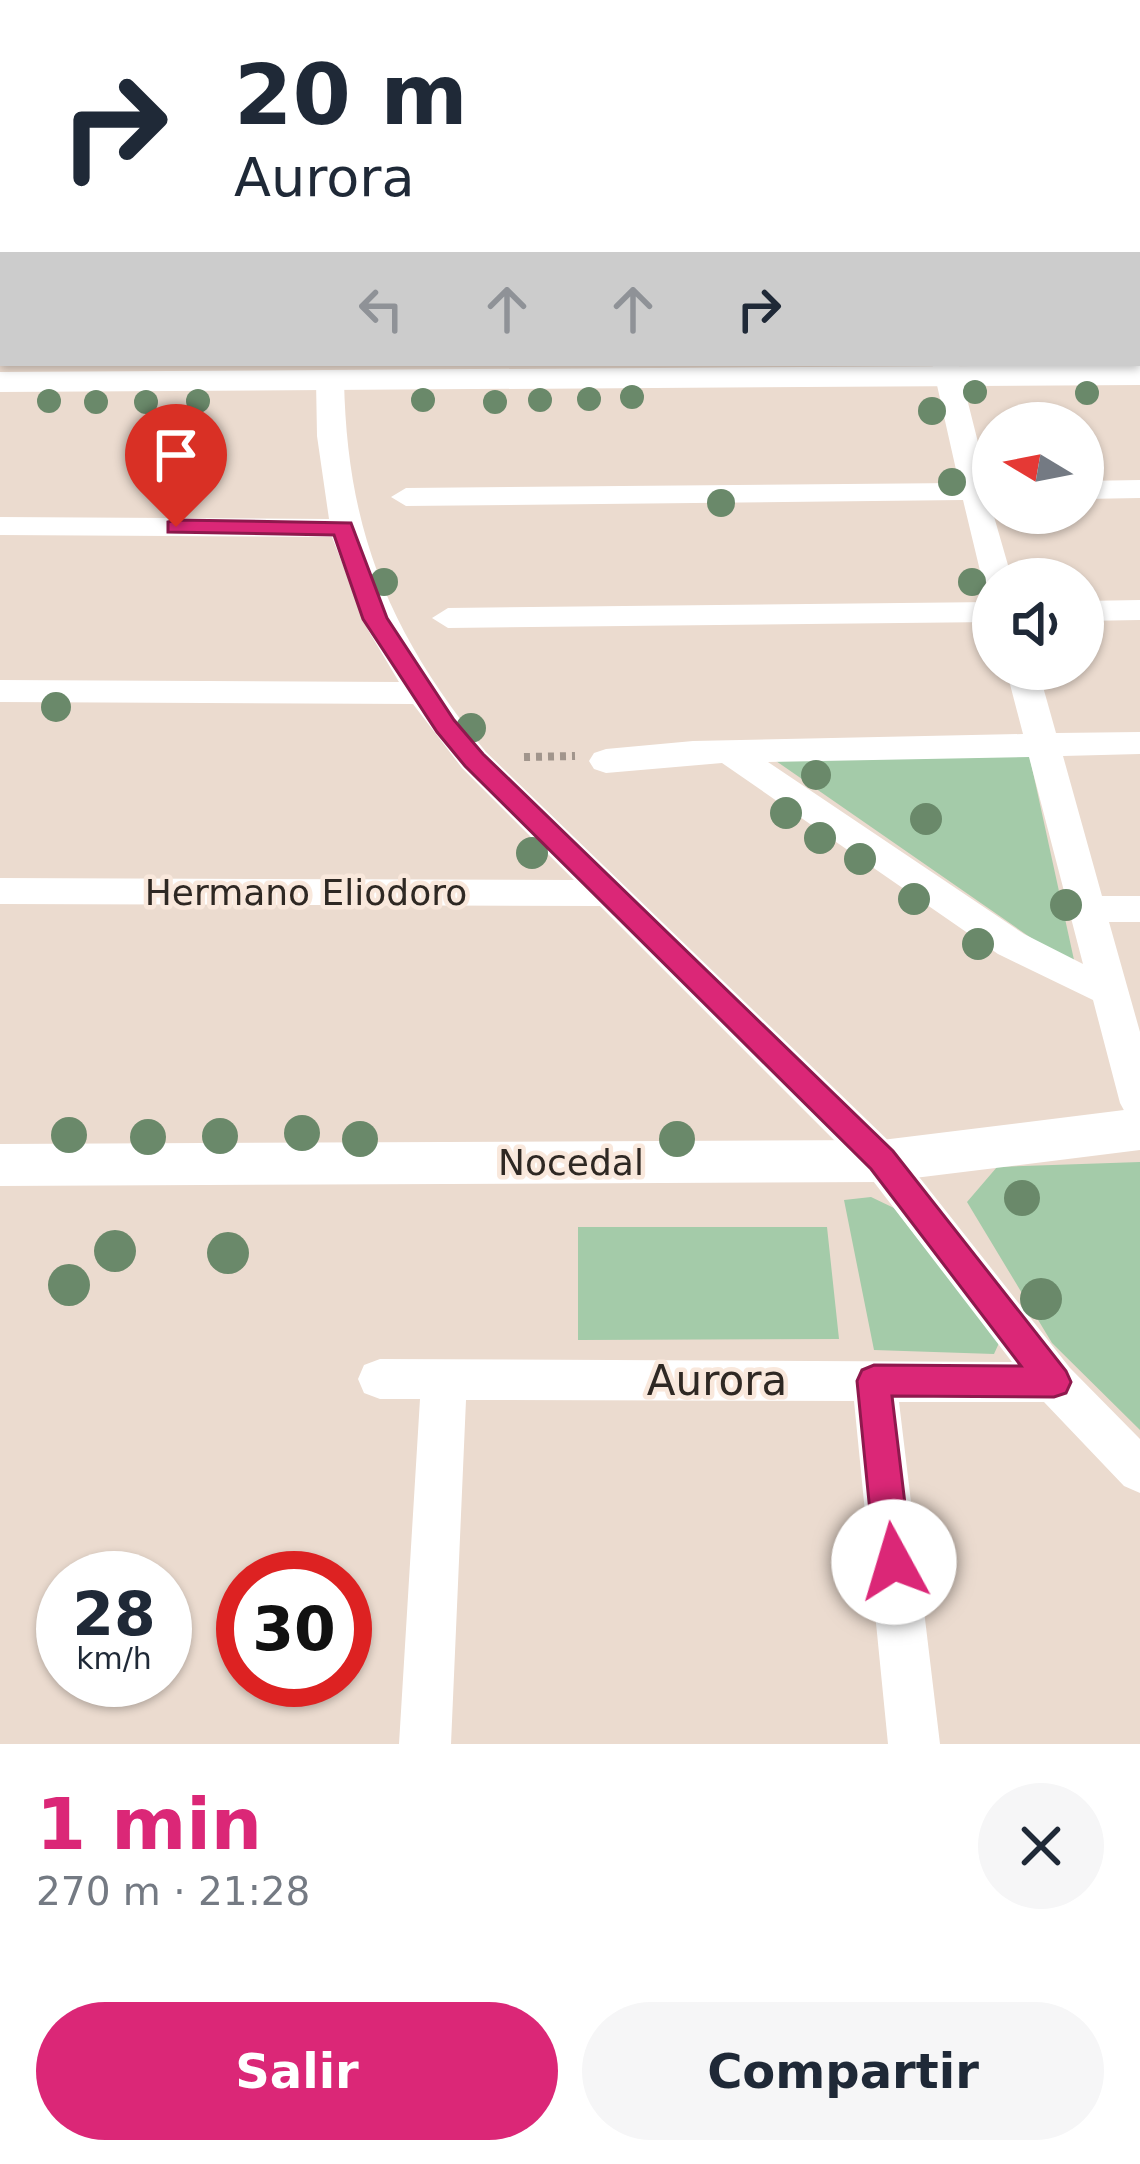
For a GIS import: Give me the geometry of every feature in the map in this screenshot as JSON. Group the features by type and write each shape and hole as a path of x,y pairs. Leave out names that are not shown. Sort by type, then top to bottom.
{"street":[{"path":"0,382 33,366"},
{"path":"0,382 946,370 1140,375"},
{"path":"946,370 972,455"},
{"path":"330,380 331,457 343,528 375,619 420,693 474,760 882,1160 1054,1382 1140,1471"},
{"path":"1104,490 1140,489"},
{"path":"406,497 972,491"},
{"path":"0,526 343,528"},
{"path":"1104,610 1140,610"},
{"path":"448,618 972,612"},
{"path":"1028,690 1140,1102"},
{"path":"0,691 420,693"},
{"path":"606,761 728,751 1140,743"},
{"path":"728,751 1011,944 1110,991"},
{"name":"Hermano Eliodoro","path":"0,891 611,893"},
{"path":"1088,909 1140,909"},
{"name":"Nocedal","path":"0,1165 882,1160 1140,1129"},
{"name":"Aurora","path":"380,1379 1054,1382"},
{"path":"425,1744 444,1379"},
{"path":"874,1381 914,1744"}],"path":[{"path":"474,760 569,755 606,761"}],"green space":[{"path":"1029,754 1076,969 776,761"},
{"path":"1140,1162 1140,1430 1052,1343 967,1202 997,1167"},
{"path":"871,1197 894,1208 999,1343 994,1354 874,1350 844,1200"},
{"path":"578,1227 827,1227 839,1339 578,1340"}],"route":[{"path":"176,527 343,528 375,619 395,656 474,760 882,1160 1054,1382 874,1381 894,1562"}]}
